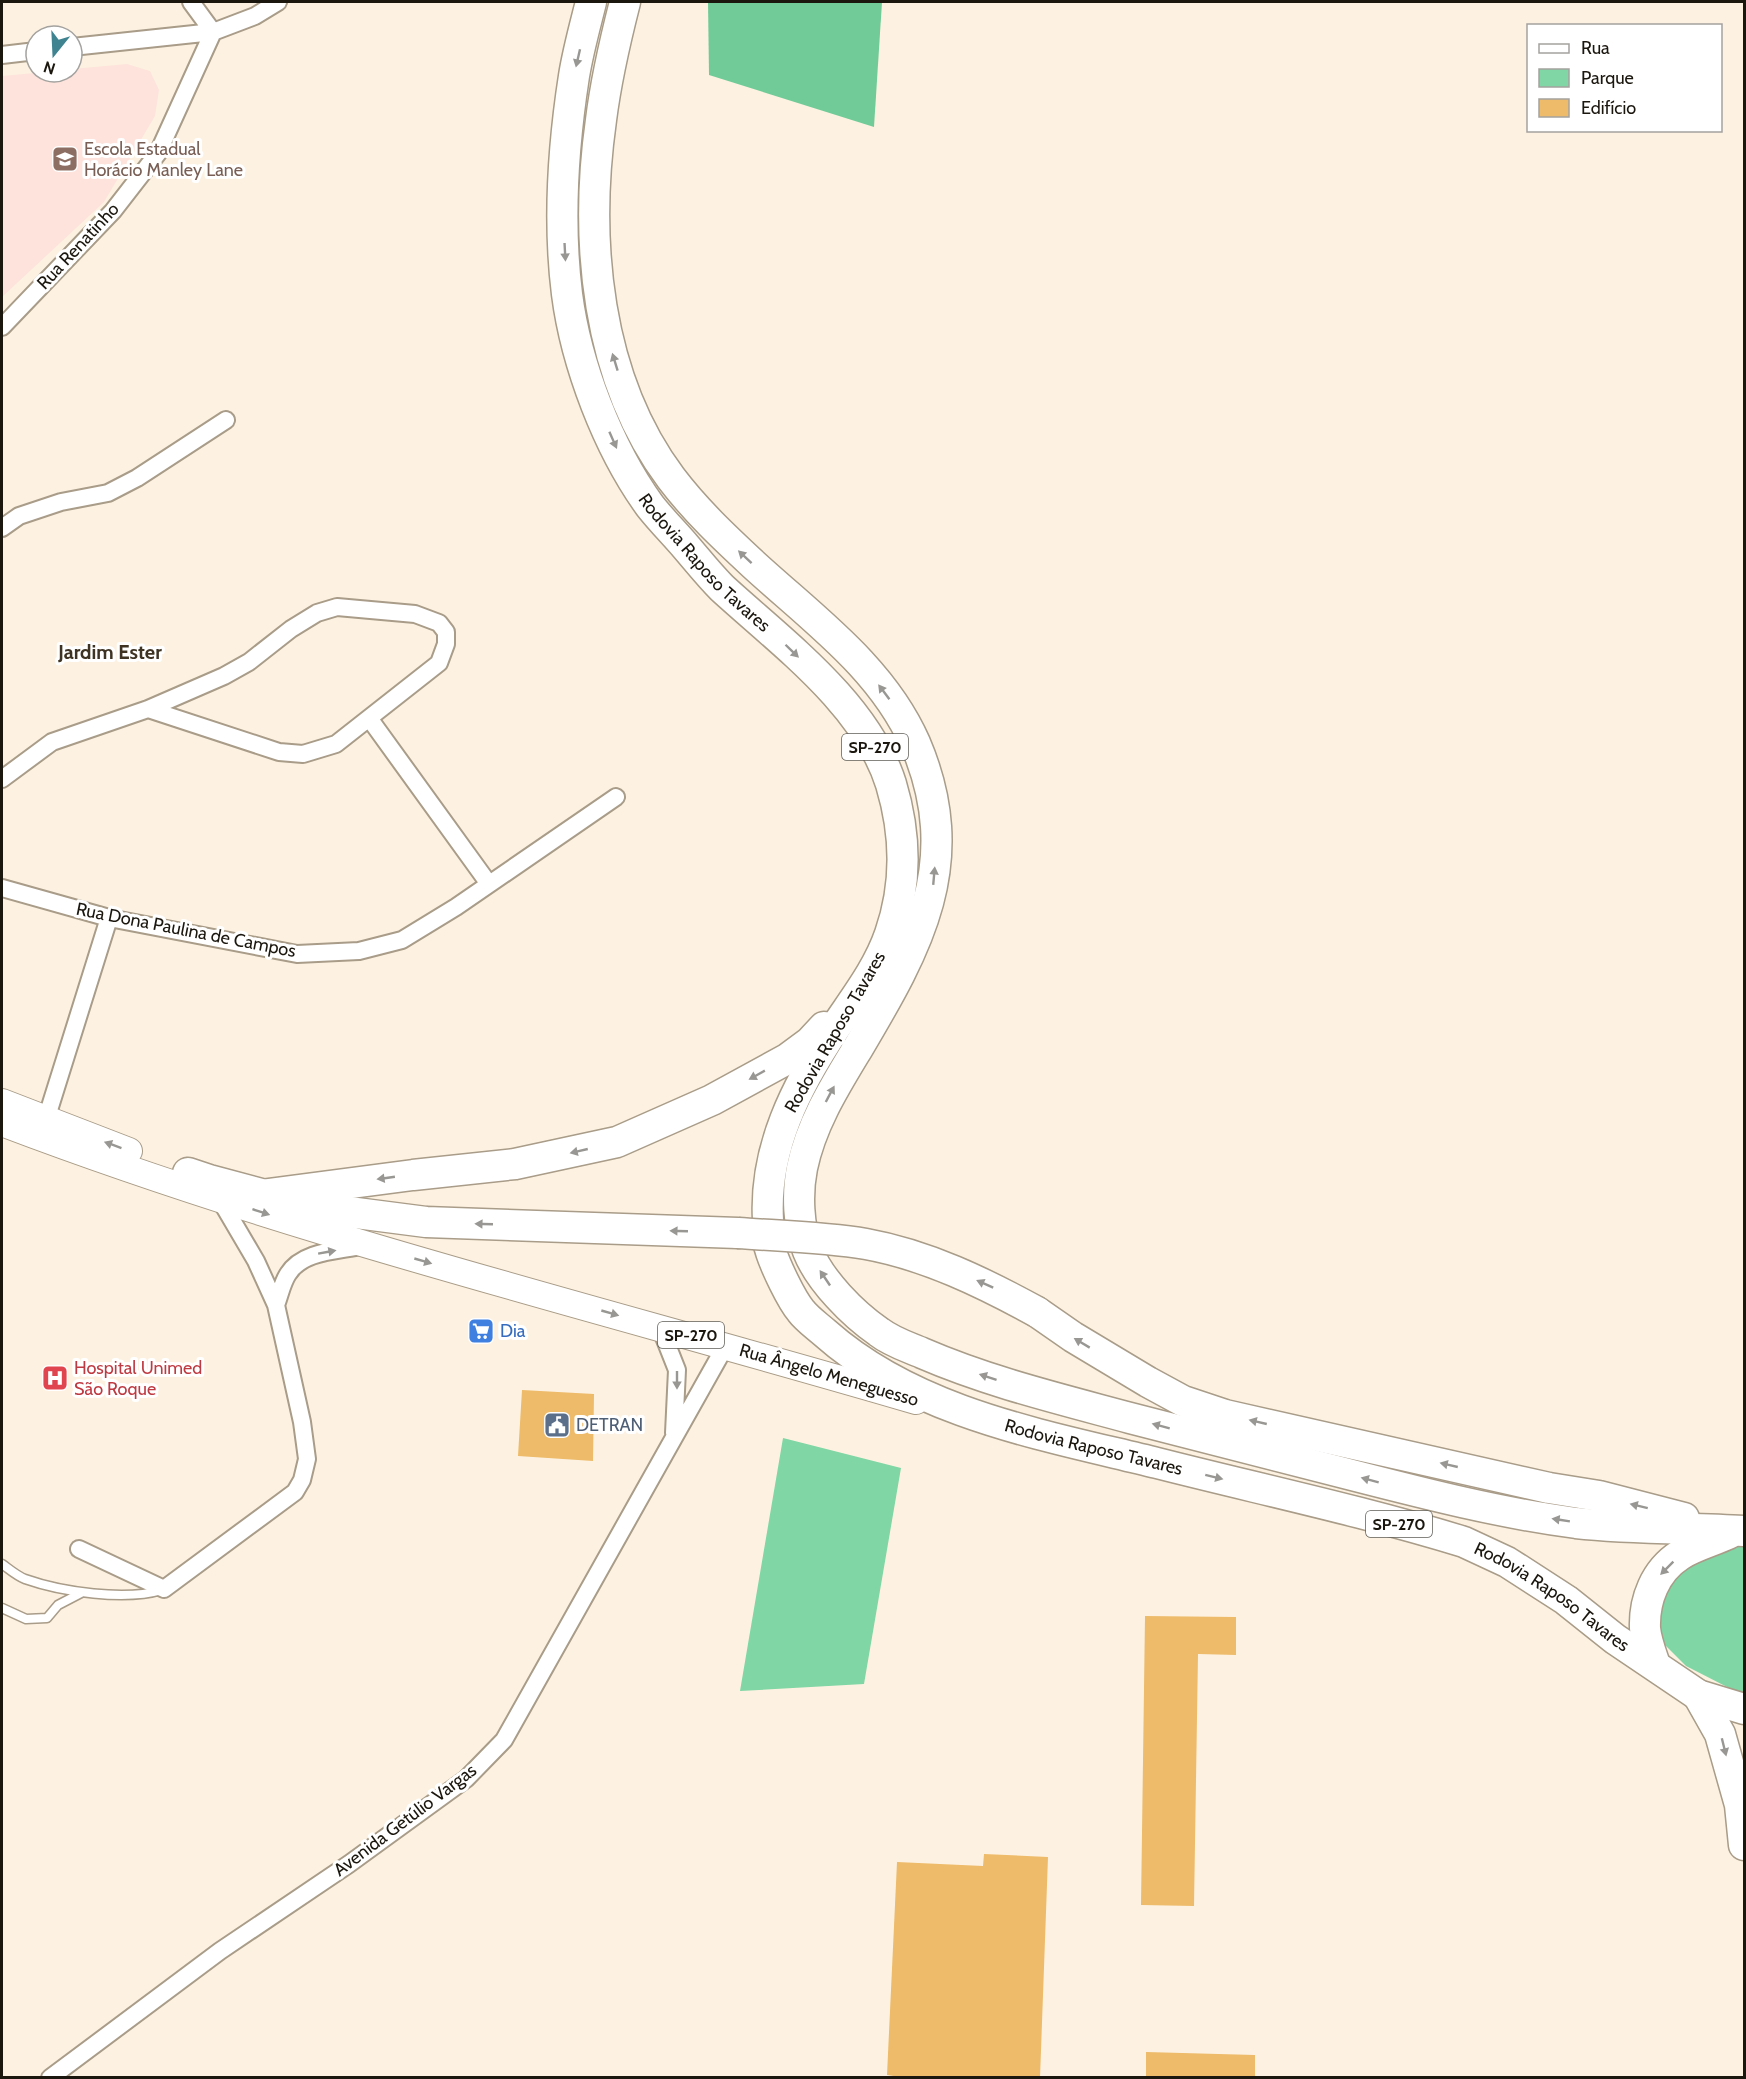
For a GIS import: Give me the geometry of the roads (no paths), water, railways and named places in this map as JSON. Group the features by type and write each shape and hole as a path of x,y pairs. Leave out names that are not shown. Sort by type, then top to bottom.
{"highway":[{"name":"Rodovia Raposo Tavares","path":"591,2 575,71 565,154 563,219 567,295 579,350 596,403 619,455 650,506 716,582 844,702 872,740 890,780 901,826 904,864 899,902 890,936 873,973 801,1083 780,1129 770,1167 766,1196 769,1248 801,1311 854,1356 880,1374 918,1393 1014,1427 1464,1542 1507,1562 1566,1600 1615,1639 1698,1695 1744,1709"},
{"name":"Rodovia Raposo Tavares","path":"625,2 600,123 594,209 598,292 615,362 636,421 669,475 709,524 856,657 888,696 914,741 931,790 937,843 933,889 920,932 903,971 827,1097 802,1169 800,1212 808,1251 828,1282 854,1313 885,1337 950,1365 1043,1395 1465,1504 1575,1522 1661,1530 1732,1530"},
{"path":"268,1194 515,1164 617,1142 712,1100 787,1059 810,1042 853,1002"},
{"path":"188,1173 310,1207 426,1222 738,1233 817,1239 878,1247 930,1262 991,1287 1037,1312 1073,1337 1148,1382 1183,1401 1225,1415 1538,1485 1599,1496 1732,1530"},
{"path":"1654,1665 1645,1630 1646,1602 1656,1581 1680,1555 1732,1530"},
{"path":"1698,1695 1720,1734 1742,1800 1744,1845"}],"main road":[{"path":"2,1102 43,1129"},
{"path":"2,1123 43,1129 188,1173"},
{"name":"Rua Ângelo Meneguesso","path":"43,1129 145,1175 366,1245 1014,1427"}],"street":[{"path":"191,2 213,32"},
{"path":"84,46 213,32 255,16 279,2"},
{"name":"Rua Renatinho","path":"2,327 113,211 159,153 213,32"},
{"path":"2,55 24,52"},
{"path":"2,528 20,516 61,502 108,493 137,478 226,420"},
{"path":"2,779 52,742 148,709 233,672 291,629 317,613 336,607 415,614 439,623 446,632 446,644 439,663 336,744 303,754 279,752 148,709"},
{"path":"369,718 489,884"},
{"name":"Rua Dona Paulina de Campos","path":"2,888 109,918 297,954 359,951 402,940 616,797"},
{"path":"43,1129 109,918"},
{"path":"79,1549 164,1589 296,1492 302,1480 307,1459 302,1422 276,1305 256,1261 219,1198"},
{"path":"276,1305 288,1273 300,1262 312,1255 366,1245"},
{"name":"Avenida Getúlio Vargas","path":"660,1327 677,1370 674,1437"},
{"name":"Avenida Getúlio Vargas","path":"50,2078 220,1951 349,1864 466,1779 504,1740 726,1345"}],"lane":[{"path":"2,1564 23,1578 81,1593 151,1593 164,1589"},
{"path":"2,1608 27,1619 47,1618 58,1605 81,1593"}],"place":[{"name":"Escola Estadual Horácio Manley Lane","path":"65,159"},
{"name":"Dia","path":"481,1331"},
{"name":"Hospital Unimed São Roque","path":"55,1378"},
{"name":"DETRAN","path":"557,1425"}],"district":[{"name":"Jardim Ester","path":"110,652"}]}
